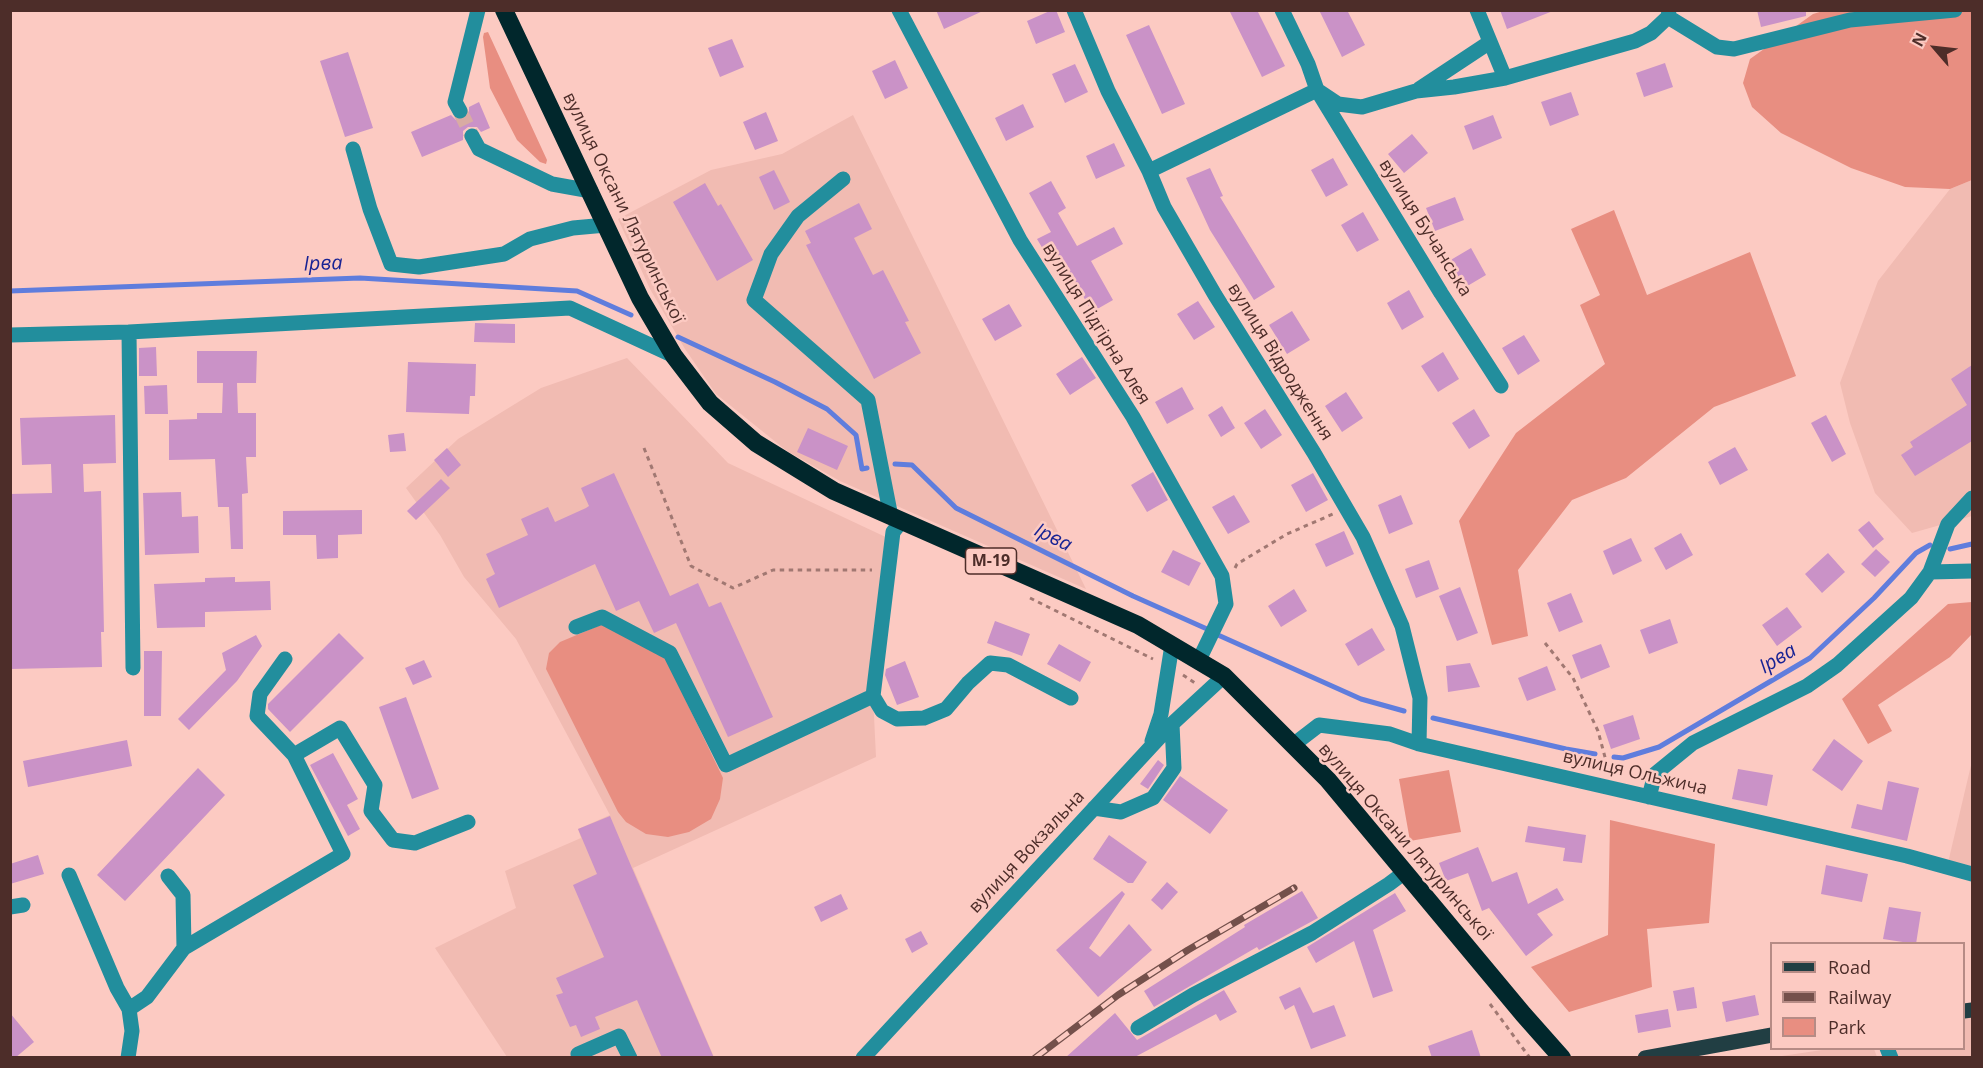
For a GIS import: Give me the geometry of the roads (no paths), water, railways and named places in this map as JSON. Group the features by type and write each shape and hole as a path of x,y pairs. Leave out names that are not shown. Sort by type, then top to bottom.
{"highway":[{"name":"вулиця Оксани Лятуринської","path":"504,10 640,298 674,356 710,403 756,443 834,491 1138,626 1224,676 1328,780 1562,1058"}],"main road":[{"path":"1645,1058 1770,1035"}],"street":[{"path":"460,111 455,102 478,10"},
{"name":"вулиця Підгірна Алея","path":"898,10 1020,240 1133,417 1222,576 1226,604 1199,660"},
{"name":"вулиця Відродження","path":"1074,10 1108,91 1149,171 1164,207 1363,537 1402,626 1420,698 1419,744"},
{"name":"вулиця Бучанська","path":"1282,10 1308,64 1317,90 1441,293 1501,386"},
{"path":"1477,10 1505,78"},
{"path":"1149,171 1317,90 1338,104 1362,107 1416,91 1505,78 1635,41 1651,33 1669,14 1717,47 1734,49 1850,20 1955,10"},
{"path":"1416,91 1490,42"},
{"path":"472,136 478,149 552,184 591,191"},
{"path":"353,149 370,209 391,264 419,267 504,254 530,239 573,228 606,225"},
{"path":"843,179 798,216 771,254 754,300 868,400 896,519 873,696 882,711 897,719 924,718 946,709 968,683 990,663 1008,665 1071,698"},
{"path":"10,335 129,332 570,308 674,356"},
{"path":"129,332 133,668"},
{"path":"1649,797 1656,774 1693,743 1807,686 1837,665 1911,598 1930,572 1948,524 1972,498"},
{"path":"1930,572 1972,571"},
{"path":"576,627 602,617 670,652 726,765 873,696"},
{"path":"1149,749 1161,714 1172,645"},
{"path":"129,1009 147,997 184,948 343,854 294,755 258,716 260,693 285,659"},
{"name":"вулиця Вокзальна","path":"863,1058 1172,724 1224,676"},
{"path":"1094,808 1120,812 1154,798 1174,768 1172,724"},
{"name":"вулиця Ольжича","path":"1293,745 1319,725 1390,734 1419,744 1907,856 1972,874"},
{"path":"294,755 340,728 375,785 371,811 393,840 415,843 468,822"},
{"path":"1138,1028 1193,995 1312,933 1405,872"},
{"path":"69,875 117,988 129,1009 132,1031 128,1058"},
{"path":"168,876 183,895 184,948"},
{"path":"578,1054 620,1036 630,1058"}],"waterway":[{"name":"Ірва","path":"10,291 360,278 577,291 631,315"},
{"name":"Ірва","path":"678,337 827,409 856,435 862,469 867,468"},
{"name":"Ірва","path":"895,464 912,465 956,508 1133,596 1207,629"},
{"name":"Ірва","path":"1950,549 1972,544"},
{"name":"Ірва","path":"1614,757 1623,758 1659,747 1810,658 1874,598 1916,553 1930,545"},
{"name":"Ірва","path":"1218,635 1361,699 1404,711"},
{"name":"Ірва","path":"1433,718 1595,754"}],"tunnel":[{"path":"460,111 472,136"}],"railway":[{"path":"1035,1058 1118,995 1188,950 1294,888"}]}
